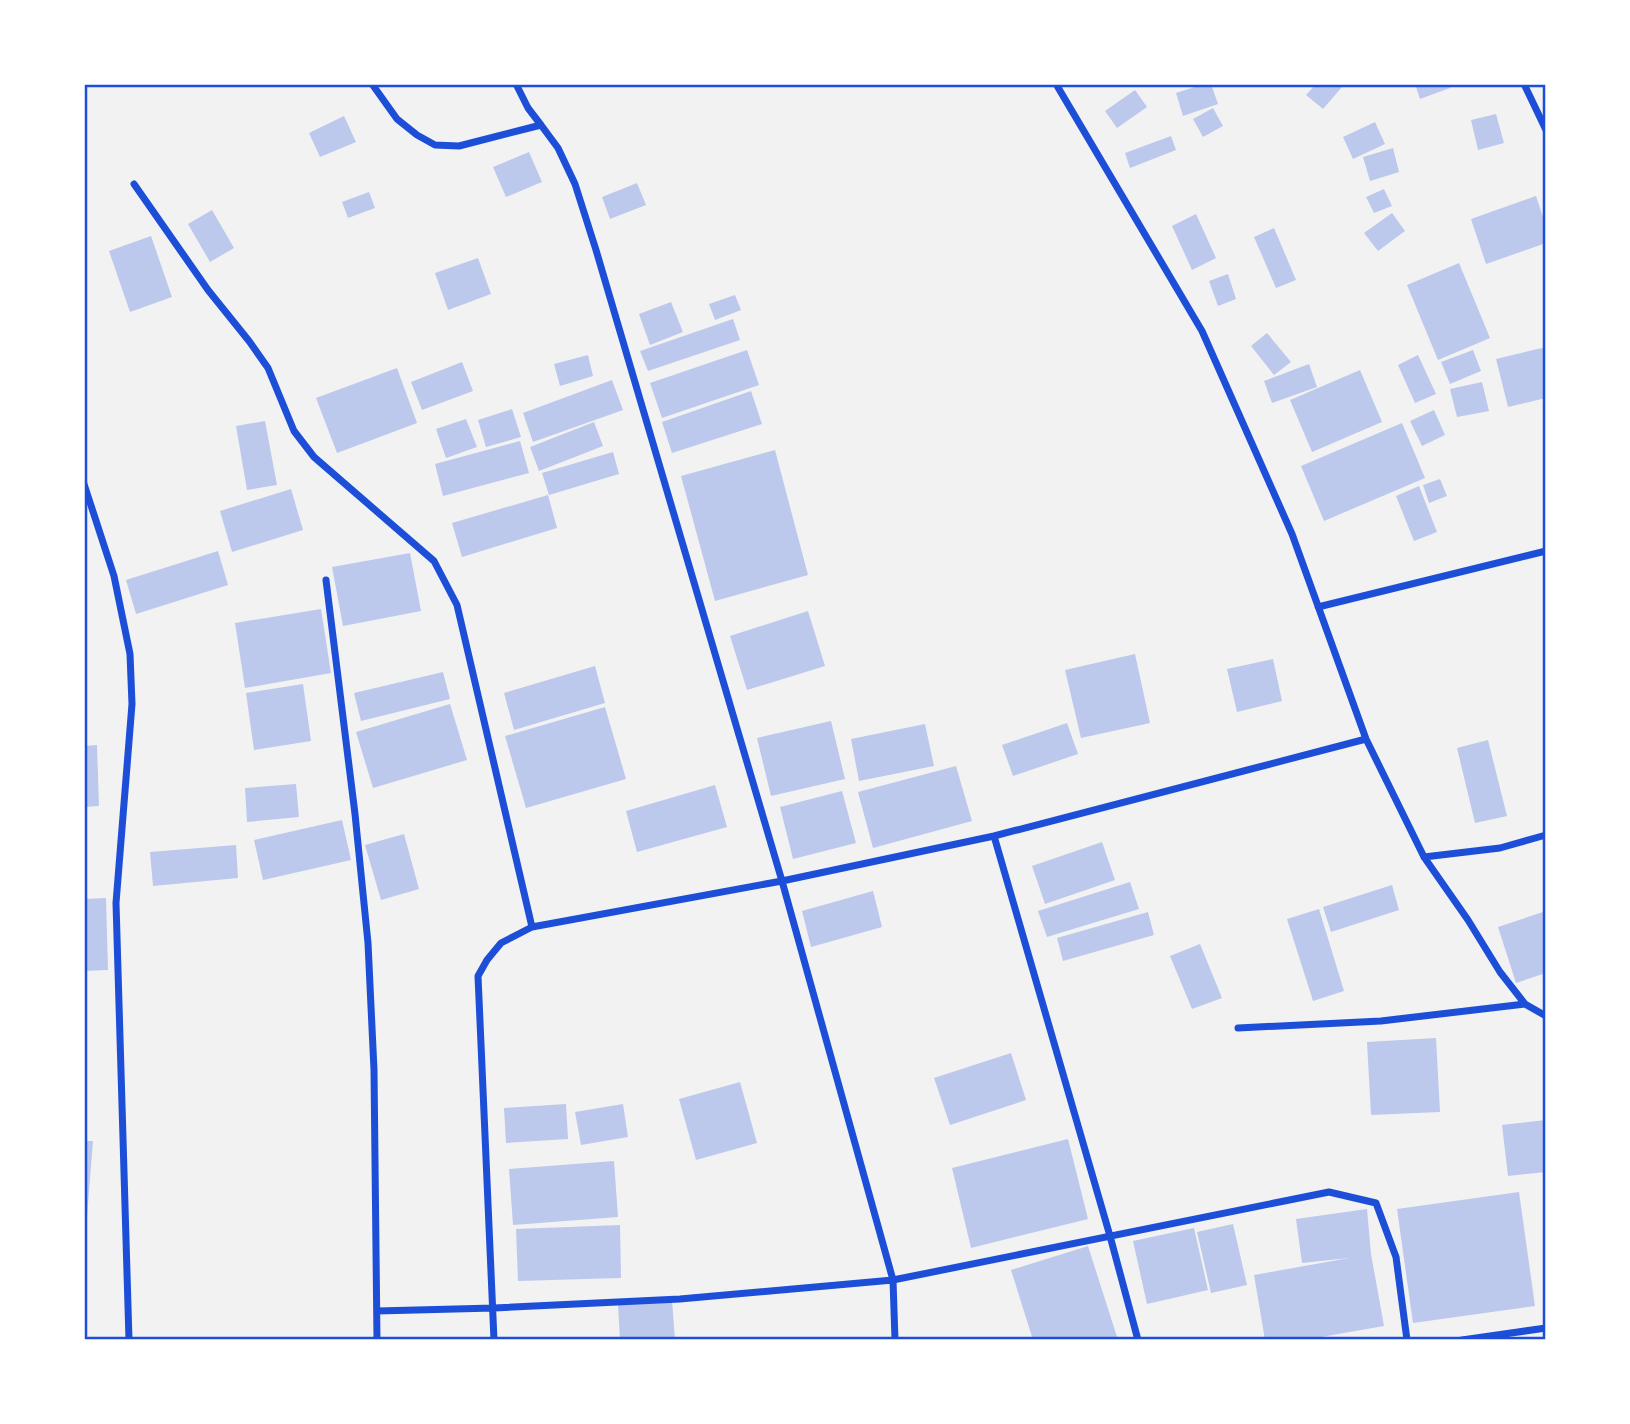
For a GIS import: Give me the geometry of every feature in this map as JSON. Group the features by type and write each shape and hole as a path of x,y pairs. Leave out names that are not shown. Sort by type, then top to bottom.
{"street":[{"path":"372,84 397,119 435,145 459,146 541,125"},
{"path":"516,84 528,108 558,148 575,184 592,236 782,881 893,1280 895,1340"},
{"path":"1056,84 1202,331 1292,534 1366,739 1424,857 1468,919 1500,972 1525,1004 1546,1016"},
{"path":"1524,84 1546,130"},
{"path":"134,184 208,290 268,368 294,431 314,457 434,561 457,605 533,927"},
{"path":"84,484 114,576 130,654 132,704 116,903 129,1340"},
{"path":"1318,607 1546,551"},
{"path":"326,580 368,943 374,1070 377,1340"},
{"path":"494,1340 478,976 501,943 533,927 782,881 994,836 1366,739"},
{"path":"1424,857 1500,848 1546,835"},
{"path":"994,836 1138,1340"},
{"path":"1238,1028 1381,1021 1525,1004"},
{"path":"377,1311 680,1299 893,1280 1329,1192 1376,1203 1396,1257 1407,1340"},
{"path":"1462,1340 1546,1328"}],"building":[{"path":"1211,84 1218,104 1183,116 1176,93"},
{"path":"1316,84 1338,84 1342,87 1323,109 1306,95"},
{"path":"1415,84 1449,84 1450,88 1420,99"},
{"path":"1135,90 1147,107 1117,128 1105,111"},
{"path":"1213,108 1223,126 1203,137 1193,119"},
{"path":"1496,114 1504,143 1478,150 1471,120"},
{"path":"344,116 356,142 320,157 309,133"},
{"path":"1375,122 1385,144 1353,159 1343,137"},
{"path":"1171,136 1176,150 1130,168 1125,153"},
{"path":"1393,148 1399,172 1370,181 1363,157"},
{"path":"529,152 542,182 506,197 493,167"},
{"path":"637,183 646,205 610,219 602,197"},
{"path":"1384,189 1392,206 1374,213 1366,197"},
{"path":"369,192 375,208 348,218 342,202"},
{"path":"1536,196 1546,226 1546,243 1486,264 1471,219"},
{"path":"212,210 234,248 210,262 188,224"},
{"path":"1392,213 1405,231 1378,251 1364,233"},
{"path":"1196,214 1216,258 1192,270 1172,226"},
{"path":"1274,228 1296,280 1276,288 1254,237"},
{"path":"151,236 172,297 130,312 109,251"},
{"path":"478,258 491,294 448,310 435,273"},
{"path":"1459,263 1490,338 1438,360 1407,285"},
{"path":"1228,274 1236,299 1218,306 1209,281"},
{"path":"735,295 741,310 715,320 709,304"},
{"path":"671,302 683,332 650,345 639,314"},
{"path":"733,319 740,340 648,371 640,351"},
{"path":"1267,333 1291,362 1274,375 1251,346"},
{"path":"1546,347 1546,398 1508,407 1496,359"},
{"path":"747,350 759,385 662,418 650,383"},
{"path":"1473,350 1481,371 1450,384 1441,362"},
{"path":"588,355 593,376 560,386 554,364"},
{"path":"1418,355 1436,394 1415,403 1398,365"},
{"path":"462,362 473,391 422,410 411,382"},
{"path":"1309,364 1317,387 1272,403 1264,381"},
{"path":"397,368 417,423 337,453 316,398"},
{"path":"1360,370 1382,422 1312,452 1290,400"},
{"path":"612,380 623,410 533,442 523,413"},
{"path":"1482,382 1489,411 1457,417 1450,389"},
{"path":"751,391 762,424 672,453 662,422"},
{"path":"512,409 521,437 486,447 478,420"},
{"path":"1434,410 1445,435 1422,446 1410,421"},
{"path":"466,419 477,447 446,458 436,429"},
{"path":"265,421 277,485 247,490 236,426"},
{"path":"594,422 603,446 539,471 530,447"},
{"path":"1402,423 1425,478 1324,521 1301,466"},
{"path":"520,441 529,473 443,496 435,464"},
{"path":"775,450 808,575 715,601 681,476"},
{"path":"613,452 619,474 549,495 542,473"},
{"path":"1440,479 1447,496 1429,503 1423,485"},
{"path":"1419,486 1437,532 1414,541 1396,496"},
{"path":"291,489 303,530 232,552 220,511"},
{"path":"548,495 557,528 462,557 452,523"},
{"path":"218,551 228,585 136,614 126,580"},
{"path":"410,553 421,611 343,626 332,567"},
{"path":"321,609 331,673 245,688 235,623"},
{"path":"808,611 825,666 747,690 730,636"},
{"path":"1135,654 1150,723 1081,738 1065,670"},
{"path":"1273,659 1282,701 1237,712 1227,669"},
{"path":"595,666 605,703 514,730 504,693"},
{"path":"443,672 450,699 361,721 354,693"},
{"path":"303,684 311,741 254,750 246,693"},
{"path":"450,704 467,760 373,788 356,732"},
{"path":"605,707 626,779 526,808 505,736"},
{"path":"831,721 845,779 771,796 757,738"},
{"path":"1067,723 1078,754 1013,776 1002,745"},
{"path":"925,724 934,766 859,781 851,739"},
{"path":"1488,740 1507,816 1475,823 1457,748"},
{"path":"97,745 99,806 84,807 84,746"},
{"path":"956,766 972,821 873,848 858,792"},
{"path":"296,784 299,817 247,822 245,788"},
{"path":"715,785 727,827 637,852 626,811"},
{"path":"842,791 856,843 793,859 780,807"},
{"path":"342,820 351,860 263,880 254,840"},
{"path":"404,834 419,889 381,900 365,845"},
{"path":"1102,842 1115,880 1045,904 1032,866"},
{"path":"236,845 238,878 153,886 150,852"},
{"path":"1130,882 1139,909 1047,937 1038,911"},
{"path":"1392,885 1399,910 1331,932 1323,907"},
{"path":"873,891 882,927 811,947 802,911"},
{"path":"106,898 108,970 84,971 84,899"},
{"path":"1319,909 1344,991 1313,1001 1287,919"},
{"path":"1546,911 1546,973 1516,983 1498,927"},
{"path":"1148,912 1154,935 1063,961 1057,938"},
{"path":"1200,944 1222,998 1192,1009 1170,956"},
{"path":"1436,1038 1440,1112 1371,1115 1367,1042"},
{"path":"1011,1053 1026,1100 950,1125 934,1078"},
{"path":"740,1082 757,1143 696,1160 679,1099"},
{"path":"566,1104 568,1139 506,1143 504,1108"},
{"path":"623,1104 628,1137 581,1145 575,1112"},
{"path":"1546,1120 1546,1172 1508,1176 1502,1125"},
{"path":"1068,1139 1088,1219 971,1248 952,1168"},
{"path":"84,1141 93,1141 86,1229 84,1229"},
{"path":"614,1161 618,1217 513,1225 509,1169"},
{"path":"1519,1192 1535,1306 1413,1323 1397,1209"},
{"path":"1367,1209 1371,1254 1384,1326 1304,1340 1265,1340 1254,1275 1349,1258 1302,1263 1296,1219"},
{"path":"1233,1224 1247,1285 1211,1293 1197,1232"},
{"path":"620,1225 621,1278 518,1281 516,1229"},
{"path":"1194,1228 1208,1290 1147,1304 1133,1241"},
{"path":"1088,1246 1118,1340 1033,1340 1011,1270"},
{"path":"672,1300 675,1340 620,1340 618,1305"}]}
